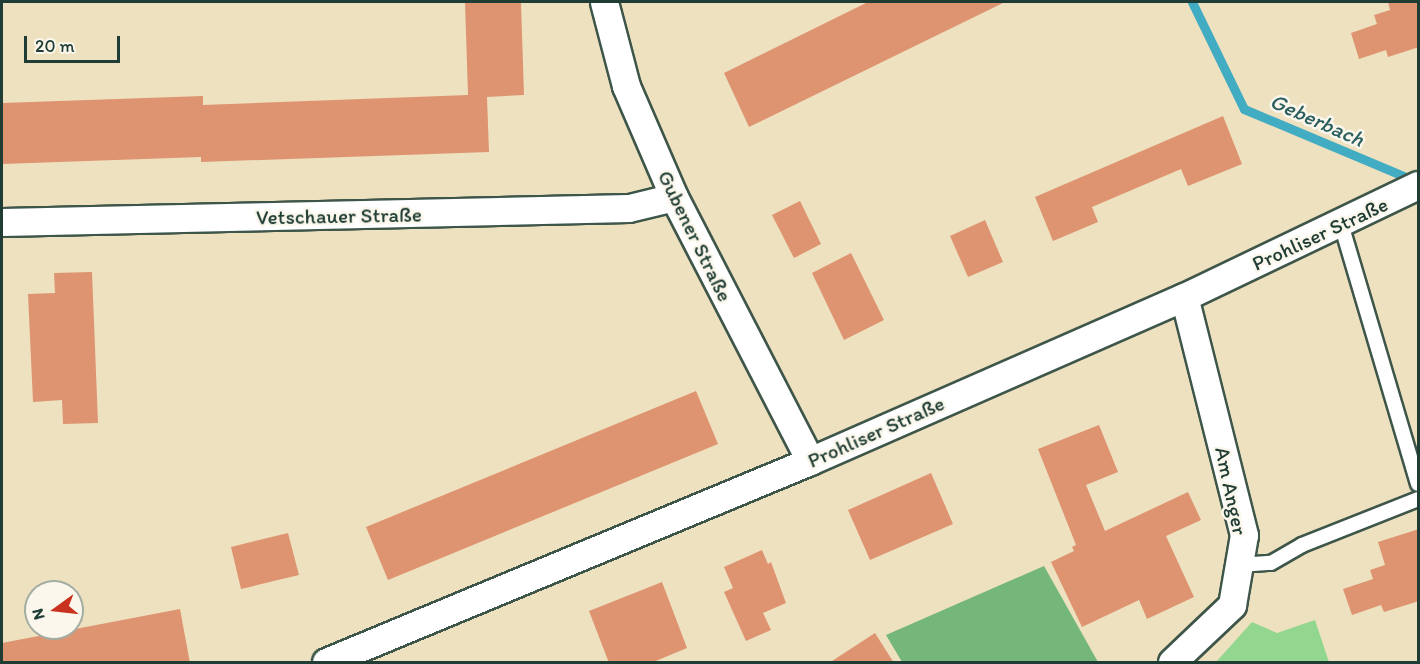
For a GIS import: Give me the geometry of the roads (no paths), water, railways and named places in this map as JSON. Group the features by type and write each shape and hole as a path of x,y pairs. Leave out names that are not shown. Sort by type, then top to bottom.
{"street":[{"name":"Gubener Straße","path":"604,2 626,86 674,197 810,461"},
{"name":"Prohliser Straße","path":"326,663 810,461 1184,297 1413,188"},
{"name":"Vetschauer Straße","path":"2,222 452,214 629,208 674,197"},
{"name":"Am Anger","path":"1172,663 1232,605 1244,535 1184,297"}],"lane":[{"path":"1341,224 1419,484"},
{"path":"1239,565 1271,563 1302,545 1419,499"}],"waterway":[{"name":"Geberbach","path":"1192,2 1244,109 1413,180"}]}
